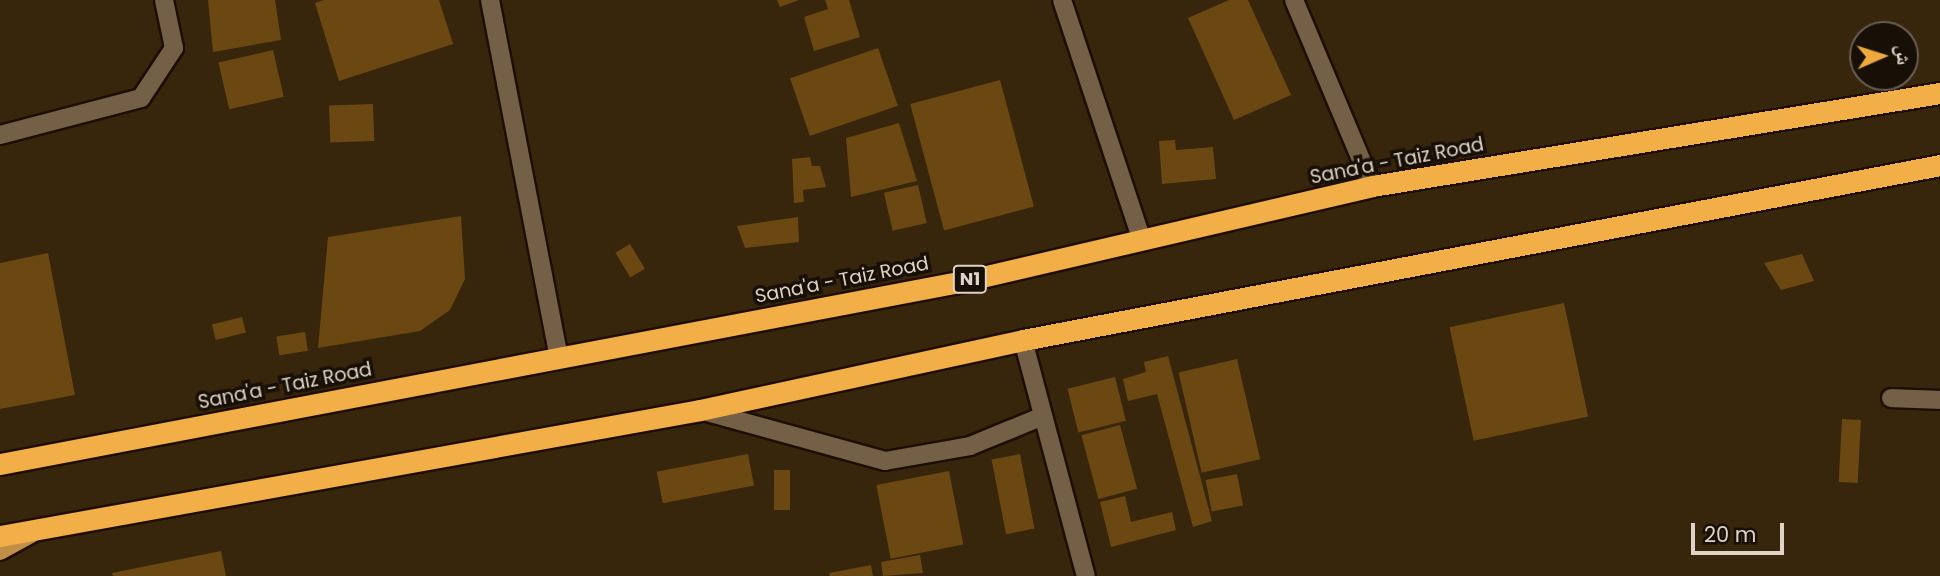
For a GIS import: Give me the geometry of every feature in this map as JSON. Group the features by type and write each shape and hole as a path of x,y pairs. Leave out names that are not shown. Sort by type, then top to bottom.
{"highway":[{"name":"Sana'a - Taiz Road","path":"0,464 969,280 1371,186 1940,93"},
{"path":"0,536 700,410 1023,340 1940,165"}],"main road":[{"path":"0,551 40,528"}],"street":[{"path":"0,135 141,98 174,48 164,0"},
{"path":"490,0 559,357"},
{"path":"1062,0 1142,240"},
{"path":"1294,0 1371,186"},
{"path":"1023,340 1086,576"},
{"path":"1891,398 1940,400"},
{"path":"700,410 885,461 970,446 1043,416"}],"building":[{"path":"208,0 275,0 281,40 213,52"},
{"path":"324,0 439,0 453,44 339,81 315,3"},
{"path":"777,0 799,0 780,7"},
{"path":"825,0 849,0 860,37 814,51 804,17 828,9"},
{"path":"1229,0 1248,0 1291,95 1234,120 1188,18"},
{"path":"878,48 898,106 810,136 790,78"},
{"path":"273,50 284,97 229,109 218,63"},
{"path":"1000,80 1034,207 944,231 910,104"},
{"path":"373,104 374,141 330,143 329,106"},
{"path":"899,123 917,181 851,197 846,138"},
{"path":"1175,140 1176,150 1213,147 1216,179 1162,184 1159,141"},
{"path":"810,157 812,166 820,166 826,187 803,190 804,202 794,203 792,159"},
{"path":"918,185 927,223 893,231 884,193"},
{"path":"461,216 465,279 450,310 420,331 318,348 328,237"},
{"path":"798,217 799,242 745,248 737,226"},
{"path":"630,244 645,269 630,278 615,253"},
{"path":"48,253 75,395 0,409 0,263"},
{"path":"1802,254 1814,281 1781,290 1764,263"},
{"path":"1564,303 1588,416 1474,441 1450,327"},
{"path":"242,317 246,333 216,340 212,324"},
{"path":"305,332 308,351 279,355 276,337"},
{"path":"1168,356 1212,521 1193,527 1157,394 1128,401 1123,379 1146,372 1144,362"},
{"path":"1237,359 1260,459 1202,473 1179,372"},
{"path":"1115,377 1126,421 1078,433 1067,389"},
{"path":"1842,419 1861,420 1858,483 1839,482"},
{"path":"1120,425 1137,489 1098,499 1081,435"},
{"path":"748,454 754,485 663,503 657,472"},
{"path":"1020,454 1035,529 1006,534 992,460"},
{"path":"774,470 790,470 790,510 774,510"},
{"path":"949,471 963,545 891,559 876,485"},
{"path":"1237,474 1243,505 1212,512 1206,480"},
{"path":"1125,496 1131,522 1172,512 1176,530 1111,547 1100,502"},
{"path":"221,551 226,576 113,576 112,573"},
{"path":"920,555 923,573 883,576 881,562"},
{"path":"871,565 873,576 830,576 829,573"}]}
